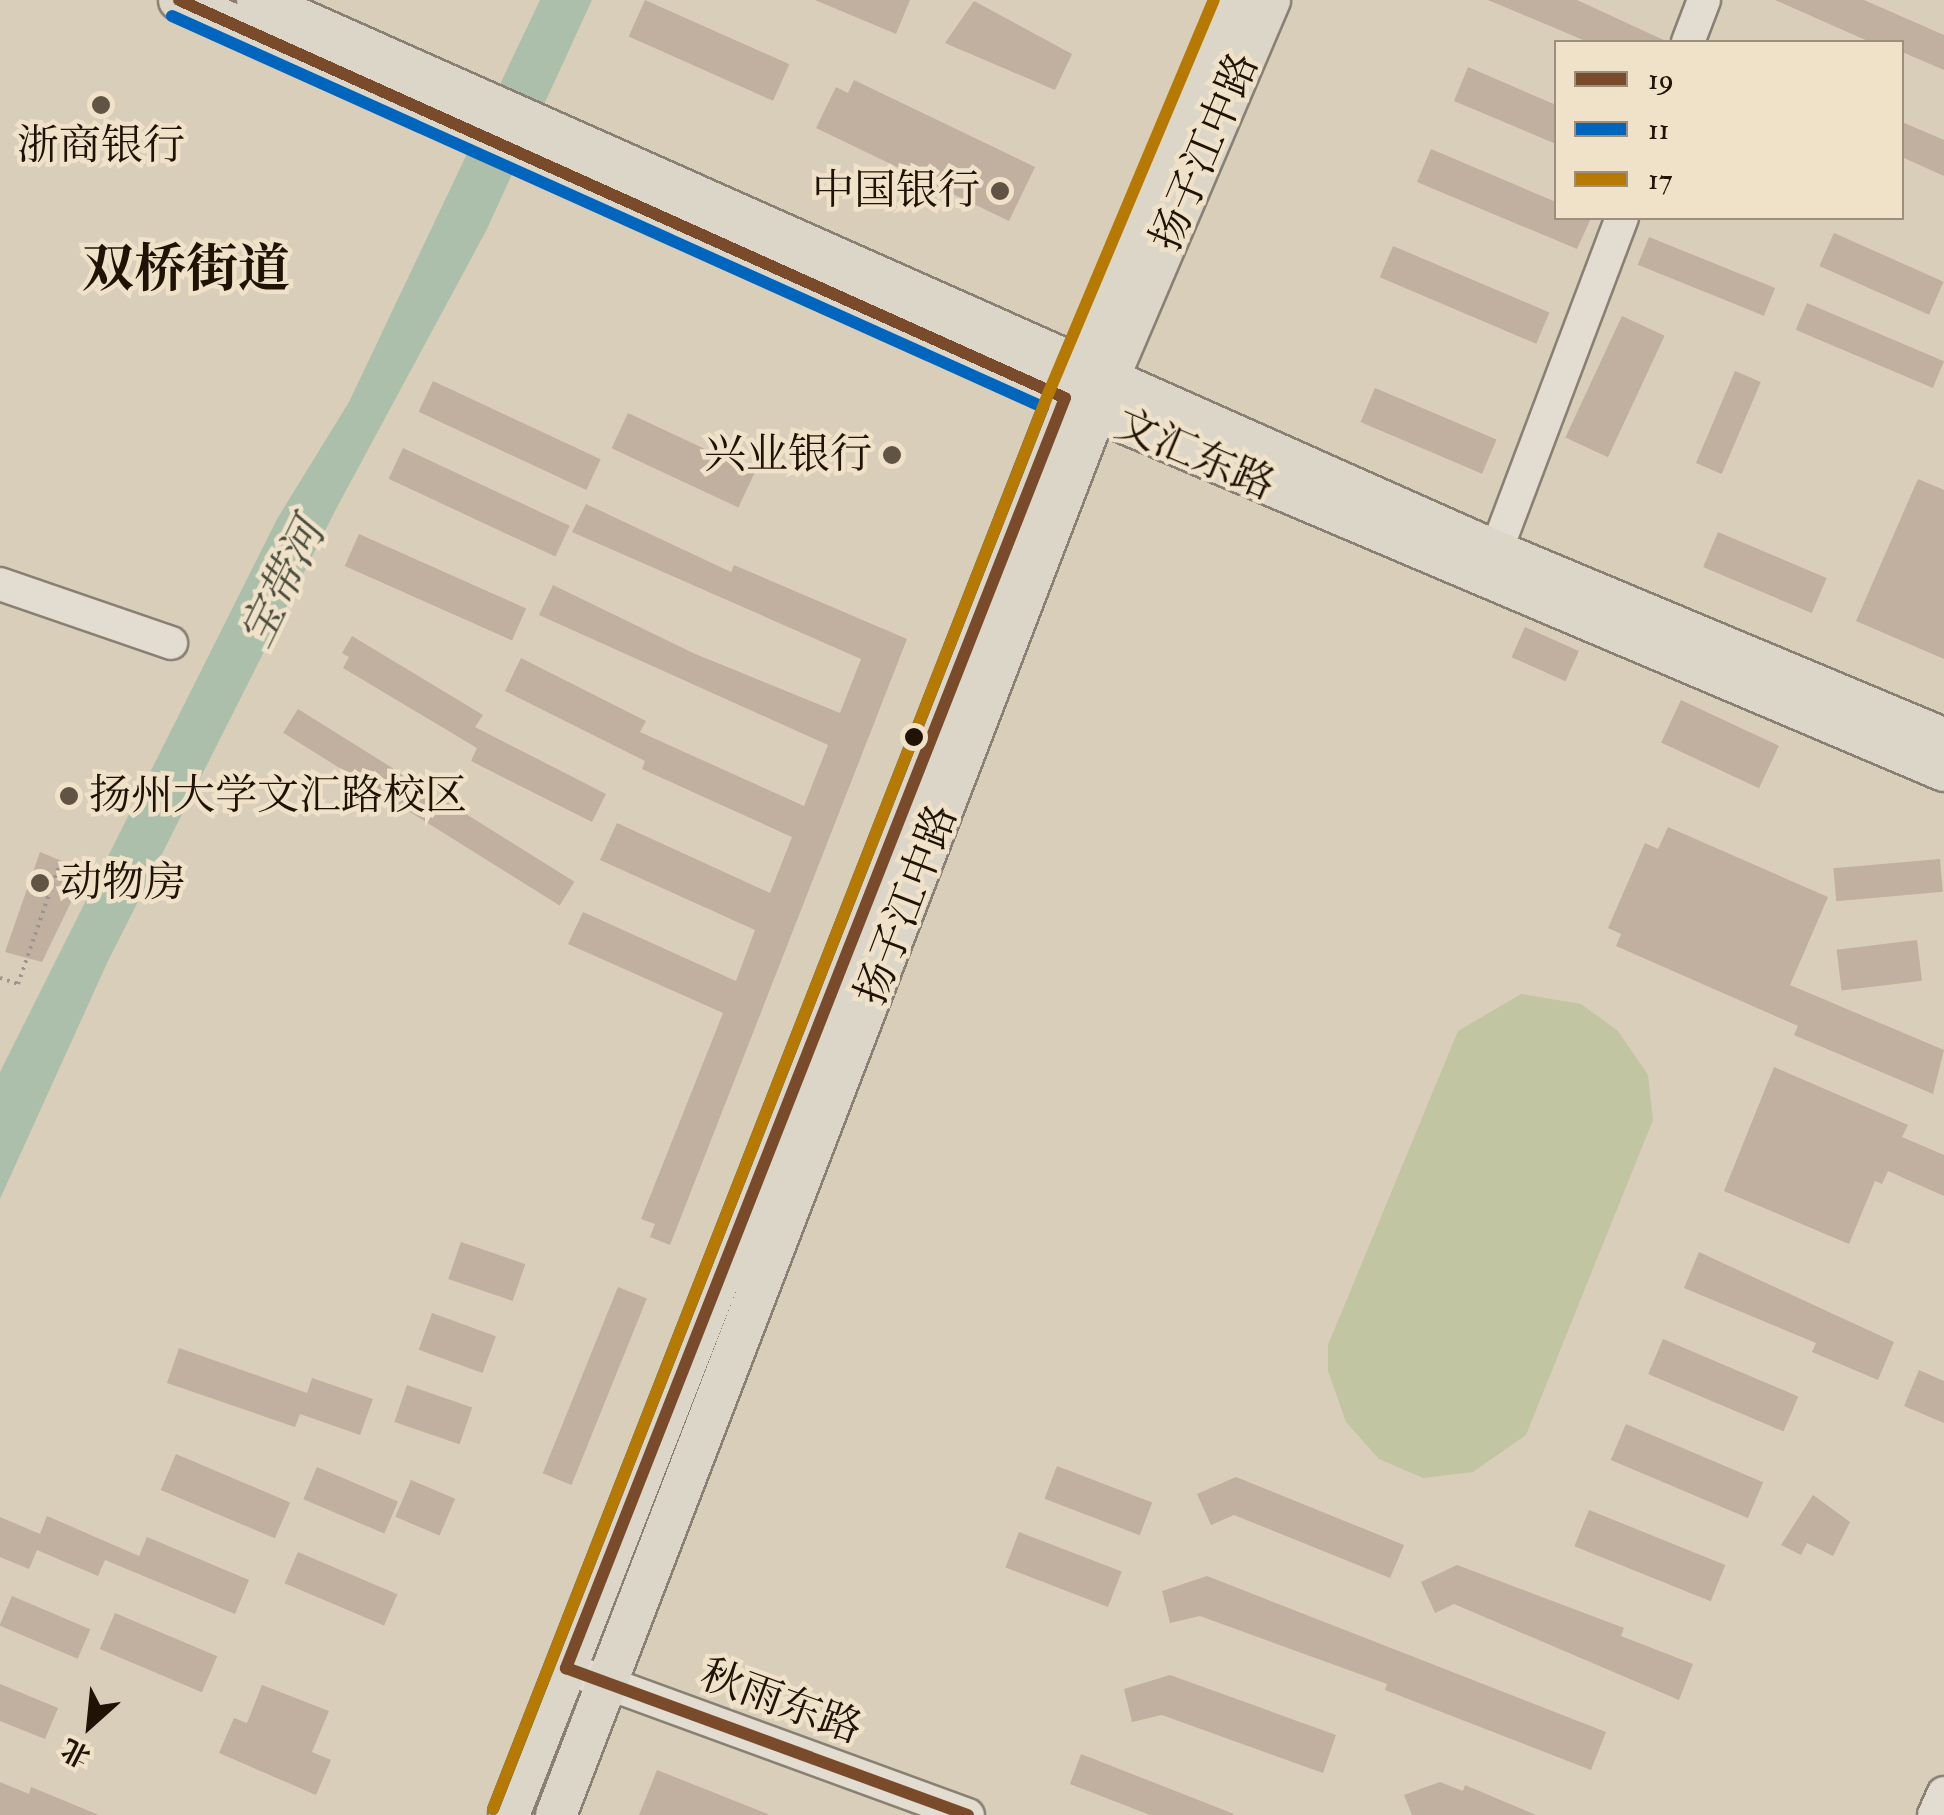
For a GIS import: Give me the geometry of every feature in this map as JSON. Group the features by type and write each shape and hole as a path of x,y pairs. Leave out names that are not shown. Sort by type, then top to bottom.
{"main road":[{"name":"文汇东路","path":"179,0 400,81 1944,771"},
{"name":"文汇东路","path":"258,0 400,81"},
{"name":"扬子江中路","path":"556,1815 608,1684 1232,0"},
{"name":"扬子江中路","path":"509,1815 1086,389 1270,0"},
{"name":"文汇东路","path":"1086,389 1496,552 1944,738"}],"street":[{"path":"1689,40 1704,0"},
{"path":"1496,552 1621,220"},
{"path":"0,584 170,644"},
{"name":"秋雨东路","path":"566,1668 968,1815"},
{"path":"1934,1815 1944,1794"}],"path":[{"path":"0,978 18,984 61,860"}],"shaded area":[{"path":"1521,994 1581,1004 1618,1031 1648,1075 1653,1120 1526,1435 1473,1472 1423,1478 1379,1459 1346,1422 1328,1371 1328,1345 1458,1031"}],"water":[{"name":"宝带河","path":"540,0 592,0 486,231 336,509 108,961 0,1199 0,1072 277,519 349,402"}],"building":[{"path":"645,0 789,64 773,101 629,37"},
{"path":"815,0 910,0 896,34"},
{"path":"1488,0 1577,0 1664,40 1583,40"},
{"path":"1775,0 1864,0 1944,35 1944,70 1904,53 1904,40 1865,40"},
{"path":"974,1 1072,54 1055,90 945,43"},
{"path":"1468,67 1554,104 1554,143 1454,101"},
{"path":"854,80 1035,167 1009,221 816,128 836,87 848,93"},
{"path":"1904,123 1944,140 1944,176 1904,158"},
{"path":"1431,149 1554,201 1554,220 1590,220 1577,249 1417,182"},
{"path":"1834,233 1944,282 1929,315 1819,266"},
{"path":"1649,237 1775,288 1764,316 1638,265"},
{"path":"1393,246 1549,312 1536,344 1380,277"},
{"path":"1807,303 1944,361 1933,388 1796,330"},
{"path":"1622,316 1665,336 1608,457 1565,437"},
{"path":"1735,371 1761,382 1722,474 1696,463"},
{"path":"433,381 601,459 586,490 419,412"},
{"path":"1375,388 1497,440 1482,474 1361,422"},
{"path":"628,413 755,472 738,508 612,448"},
{"path":"403,448 570,526 555,557 389,479"},
{"path":"1918,479 1944,490 1944,659 1856,621"},
{"path":"586,504 731,572 734,565 907,639 670,1245 650,1237 655,1224 641,1219 723,1013 568,944 583,912 736,981 755,930 600,860 617,823 770,893 792,837 642,769 645,761 505,691 521,658 646,721 640,732 804,806 828,745 539,615 553,585 693,653 840,713 861,659 572,532"},
{"path":"1718,532 1827,578 1812,613 1703,567"},
{"path":"359,534 526,608 512,640 345,566"},
{"path":"1525,627 1579,651 1565,681 1512,657"},
{"path":"352,636 483,715 475,727 606,794 592,822 471,761 477,748 343,668 349,657 342,653"},
{"path":"1681,700 1779,746 1759,788 1661,743"},
{"path":"298,709 574,882 560,905 283,733"},
{"path":"1668,827 1828,897 1790,985 1944,1050 1933,1094 1794,1035 1798,1026 1616,946 1621,934 1608,928 1645,843 1658,849"},
{"path":"40,852 86,871 42,962 5,952"},
{"path":"1940,859 1943,892 1836,901 1833,868"},
{"path":"1917,940 1922,981 1842,991 1837,950"},
{"path":"1774,1067 1908,1125 1902,1137 1944,1155 1944,1196 1888,1171 1882,1184 1875,1181 1849,1244 1724,1191"},
{"path":"461,1242 525,1264 513,1301 448,1279"},
{"path":"1699,1252 1894,1342 1878,1380 1812,1352 1816,1343 1684,1288"},
{"path":"618,1287 647,1299 571,1485 543,1473"},
{"path":"432,1313 496,1336 483,1373 419,1350"},
{"path":"1663,1339 1798,1396 1783,1431 1648,1374"},
{"path":"179,1348 307,1393 312,1378 373,1399 360,1435 300,1414 295,1427 167,1383"},
{"path":"1919,1370 1944,1381 1944,1423 1904,1406"},
{"path":"407,1385 472,1407 460,1444 394,1422"},
{"path":"1626,1424 1763,1482 1748,1518 1611,1460"},
{"path":"176,1454 290,1502 275,1538 161,1490"},
{"path":"1057,1466 1152,1503 1140,1535 1044,1499"},
{"path":"317,1467 398,1501 384,1534 303,1499"},
{"path":"1236,1477 1404,1545 1390,1578 1234,1515 1211,1525 1197,1494"},
{"path":"411,1480 455,1499 440,1536 395,1517"},
{"path":"1813,1495 1850,1522 1833,1556 1807,1543 1801,1555 1781,1545"},
{"path":"1589,1510 1725,1565 1711,1601 1574,1546"},
{"path":"47,1516 139,1556 147,1537 249,1580 235,1614 105,1560 98,1576 37,1550 29,1569 0,1557 0,1517 40,1534"},
{"path":"1019,1532 1122,1571 1108,1607 1005,1567"},
{"path":"298,1552 397,1594 384,1625 285,1583"},
{"path":"1457,1565 1624,1628 1621,1636 1693,1664 1679,1700 1454,1604 1435,1613 1421,1582"},
{"path":"1207,1576 1606,1732 1591,1770 1385,1690 1387,1684 1200,1616 1170,1623 1162,1591"},
{"path":"12,1596 90,1629 78,1659 0,1626"},
{"path":"115,1613 217,1656 202,1692 100,1649"},
{"path":"1170,1675 1336,1735 1323,1773 1162,1715 1132,1722 1124,1689"},
{"path":"0,1684 58,1708 45,1739 0,1721"},
{"path":"262,1685 329,1711 312,1752 331,1760 316,1795 219,1753 234,1718 247,1723"},
{"path":"1081,1754 1234,1814 1150,1815 1070,1784"},
{"path":"657,1770 768,1814 768,1815 639,1815"},
{"path":"0,1782 29,1794 31,1787 99,1815 0,1815"},
{"path":"1440,1782 1463,1791 1465,1785 1536,1815 1412,1815 1404,1795"}],"transit line":[{"name":"19","path":"179,0 1065,398 566,1668 968,1815"},
{"name":"17","path":"493,1809 1049,392 1214,0"},
{"name":"11","path":"172,16 1043,407 493,1809"}],"place":[{"name":"浙商银行","path":"101,105"},
{"name":"中国银行","path":"1000,191"},
{"name":"兴业银行","path":"892,455"},
{"name":"扬州大学文汇路校区","path":"69,796"},
{"name":"动物房","path":"40,883"}],"district":[{"name":"双桥街道","path":"186,270"}]}
